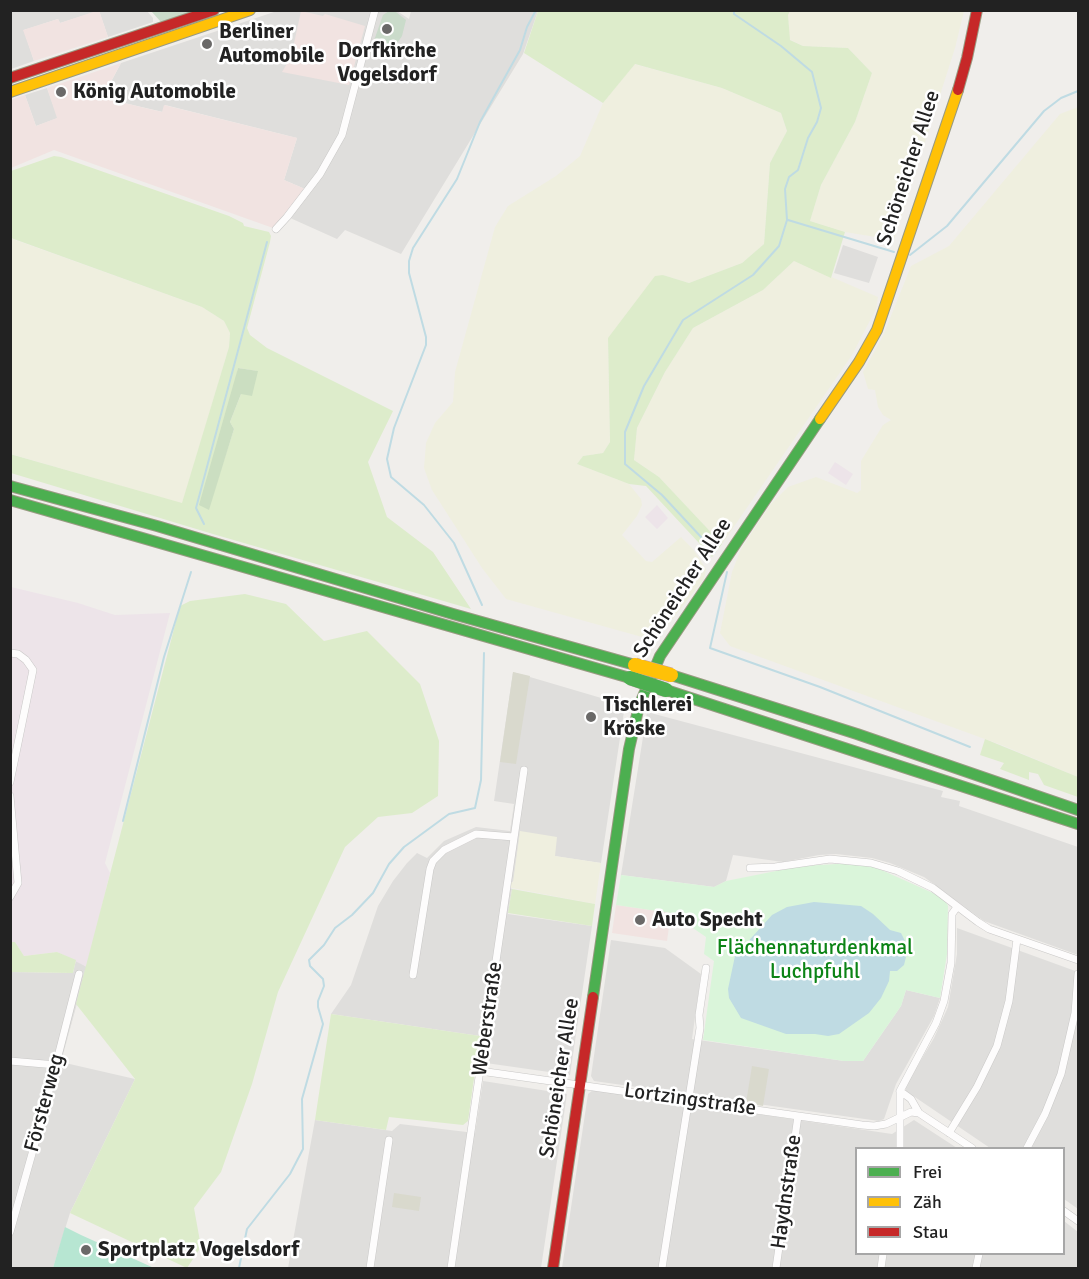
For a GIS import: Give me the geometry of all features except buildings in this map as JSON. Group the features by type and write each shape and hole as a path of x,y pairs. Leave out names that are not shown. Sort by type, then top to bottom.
{"main road":[{"path":"10,78 214,10"},
{"path":"10,92 250,10"},
{"name":"Schöneicher Allee","path":"553,1269 629,749 644,690 660,656 841,390 877,330 957,92 977,10"},
{"path":"10,486 157,526 442,611 635,664 857,734 1078,810"},
{"path":"10,500 630,678 1078,824"}],"street":[{"path":"276,229 320,174 342,135 375,10"},
{"path":"10,653 18,654 33,670 10,782"},
{"name":"Weberstraße","path":"451,1269 524,770"},
{"path":"10,796 18,883 10,897"},
{"path":"413,975 433,861 444,850 476,834 514,837"},
{"path":"750,868 775,867 830,859 859,860 915,878 933,888 983,926 1078,960"},
{"path":"900,1147 901,1132 898,1117 900,1090 940,1014 951,963 952,914 957,907"},
{"path":"949,1133 977,1087 997,1046 1009,1001 1017,939"},
{"path":"662,1269 700,1028 699,1015 706,968"},
{"name":"Försterweg","path":"10,1232 79,974"},
{"path":"1028,1147 1045,1114 1061,1074 1075,1013 1078,974"},
{"path":"10,1061 56,1065"},
{"name":"Lortzingstraße","path":"480,1071 874,1126 886,1124 911,1112 919,1113"},
{"path":"900,1090 911,1099 919,1113 969,1147"},
{"name":"Haydnstraße","path":"776,1269 798,1116"},
{"path":"370,1269 389,1140"},
{"path":"1065,1212 1078,1221"}],"shaded area":[{"path":"99,10 108,37 34,61 23,30 58,19 60,23"},
{"path":"10,11 99,11 60,23 58,19 24,30 34,61 11,69"},
{"path":"99,11 147,11 153,18 153,22 108,37"},
{"path":"277,11 397,11 409,19 411,11 538,11 523,54 401,254 345,230 337,239 288,217 305,189 284,180 297,138 165,105 163,112 120,102 106,91 121,63"},
{"path":"301,11 323,16 325,14 365,26 349,85 282,72 291,57"},
{"path":"121,63 106,91 120,102 162,112 164,105 297,138 284,180 305,189 273,228 54,150 11,168 10,100 25,95 36,126 57,118 47,88"},
{"path":"47,88 58,118 36,126 25,95"},
{"path":"843,245 878,257 869,283 834,273"},
{"path":"835,462 853,474 846,485 828,473"},
{"path":"657,505 668,518 657,529 645,517"},
{"path":"11,587 78,603 115,615 170,613 105,863 110,873 87,967 57,952 24,956 15,942 11,942"},
{"path":"513,672 625,705 601,863 554,856 512,882 508,882 508,887 512,889 508,914 592,926 570,1075 486,1063 480,1036 331,1014 351,985 378,906 407,863 417,853 427,858 444,841 476,827 510,831 514,804 494,801"},
{"path":"513,672 530,676 516,764 500,762"},
{"path":"647,712 943,791 941,797 960,801 959,806 1078,847 1078,955 984,921 924,877 872,858 836,854 783,862 733,855 726,881 714,887 621,875"},
{"path":"616,905 671,913 667,941 612,933"},
{"path":"957,928 1078,972 1078,1209 1065,1200 1065,1147 989,1147 906,1091 905,1087 934,1038 948,1007 957,954"},
{"path":"611,940 665,948 701,974 692,1039 844,1061 863,1061 901,1006 906,990 940,998 934,1016 896,1084 884,1119 879,1121 594,1081 591,1076"},
{"path":"76,960 87,967 61,1062 135,1079 70,1213 53,1268 11,1268 11,972 73,973"},
{"path":"752,1066 769,1069 763,1106 746,1103"},
{"path":"483,1081 567,1094 541,1268 288,1268 315,1120 392,1131 400,1124 475,1133"},
{"path":"593,1090 892,1134 914,1120 955,1147 855,1147 855,1255 1065,1255 1065,1222 1078,1232 1078,1268 562,1268 588,1094"},
{"path":"394,1193 421,1197 419,1211 392,1207"}],"green space":[{"path":"790,10 964,11 955,48 894,240 845,232 810,221 821,185 855,122 872,73 848,48 803,46 789,39 788,14"},
{"path":"151,11 194,11 161,22"},
{"path":"389,11 396,12 406,20 402,36 389,55 370,52 383,15"},
{"path":"538,11 790,11 788,15 790,40 803,46 848,48 872,73 855,122 821,185 810,221 845,232 831,278 794,261 763,290 693,328 665,372 637,428 634,460 659,477 722,544 712,557 646,486 629,484 577,464 583,456 603,453 610,442 608,338 655,276 663,275 689,283 742,263 764,244 770,163 787,131 781,113 722,88 635,64 603,103 524,53"},
{"path":"634,64 722,88 781,113 787,131 770,163 764,244 742,263 689,283 663,275 608,339 610,442 603,453 583,456 577,464 629,484 641,499 642,505 637,516 622,535 646,561 652,562 681,537 693,549 706,569 704,579 663,631 642,637 506,599 482,568 432,490 424,468 426,443 435,423 453,402 455,372 495,227 508,206 556,176 580,156 603,103"},
{"path":"1078,107 1078,777 1004,746 730,646 720,633 732,572 741,549 770,505 788,487 816,477 857,493 861,490 861,461 883,425 891,420 883,415 878,407 875,390 868,389 863,372 883,336 911,266 949,246 1060,114"},
{"path":"54,156 61,157 229,216 243,223 244,226 269,232 270,242 247,328 250,335 267,348 393,411 368,462 387,517 433,552 471,609 11,473 10,454 182,503 229,347 230,333 224,321 202,307 11,238 11,171","holes":["238,368 257,371 241,394 230,422 234,429 208,510"]},
{"path":"10,238 202,307 224,321 230,333 229,347 183,504 11,454"},
{"path":"794,261 878,297 876,309 852,355 722,544 659,477 634,460 637,428 665,372 693,328 763,290"},
{"path":"238,368 258,371 252,396 241,394 230,422 234,429 209,510 199,505"},
{"path":"245,594 286,604 324,641 367,631 420,684 439,741 438,796 412,813 378,817 345,847 278,992 252,1084 221,1172 194,1208 201,1247 187,1268 70,1213 135,1079 76,1004 180,606 190,601"},
{"path":"985,739 1078,777 1078,797 1044,785 1038,774 1029,772 1029,780 1000,769 1004,763 980,755"},
{"path":"520,831 557,837 555,856 601,863 595,904 507,887 508,883 513,882"},
{"name":"Flächennaturdenkmal Luchpfuhl","path":"855,863 877,868 944,898 948,906 947,954 940,998 906,990 901,1006 863,1061 844,1061 703,1040 714,961 704,954 706,937 671,913 616,905 621,875 714,887 726,881 801,866"},
{"path":"512,889 595,904 592,926 508,913"},
{"path":"11,942 15,942 24,956 57,952 76,960 73,973 11,972"},
{"path":"331,1014 480,1036 468,1121 463,1125 389,1117 386,1130 315,1120"},
{"name":"Sportplatz Vogelsdorf","path":"65,1227 81,1235 154,1268 53,1268"}],"water":[{"path":"814,902 861,906 890,930 901,933 908,949 904,965 897,971 890,971 889,981 881,998 869,1013 839,1034 828,1036 786,1034 741,1018 729,998 728,989 735,956 772,915 787,907"}],"waterway":[{"path":"482,605 454,543 424,505 391,477 387,459 394,428 426,345 426,337 409,273 409,261 413,248 457,179 480,122 520,50 527,27 536,10"},
{"path":"715,552 662,495 625,464 625,432 644,386 683,320 753,275 779,246 787,220 785,189 789,177 798,170 821,108 812,72 781,46 734,14 734,10"},
{"path":"910,255 947,226 1044,111 1061,98 1078,91"},
{"path":"788,220 894,252"},
{"path":"204,524 196,508 267,242"},
{"path":"123,821 164,657 191,572"},
{"path":"727,572 710,648 820,687 970,747"},
{"path":"239,1268 247,1229 290,1174 303,1149 302,1099 323,1024 318,1007 324,986 323,979 310,966 309,960 324,945 335,928 352,915 373,893 389,864 404,847 449,814 475,808 481,780 484,653"}],"traffic: fast":[{"path":"593,997 629,749 639,706 660,656 820,419"},
{"path":"10,486 157,526 453,614 635,665"},
{"path":"10,500 630,678"},
{"path":"671,675 857,734 1078,810"},
{"path":"630,678 666,690"},
{"path":"666,690 1078,824"}],"traffic: slow":[{"path":"10,92 250,10"},
{"path":"820,419 859,362 877,330 958,90"},
{"path":"635,665 671,675"}],"traffic: jam":[{"path":"10,78 214,10"},
{"path":"958,90 977,10"},
{"path":"553,1268 593,997"}],"place":[{"name":"Dorfkirche Vogelsdorf","path":"387,29"},
{"name":"Berliner Automobile","path":"207,44"},
{"name":"König Automobile","path":"61,92"},
{"name":"Tischlerei Kröske","path":"591,717"},
{"name":"Auto Specht","path":"640,920"},
{"name":"Sportplatz Vogelsdorf","path":"86,1250"}]}
